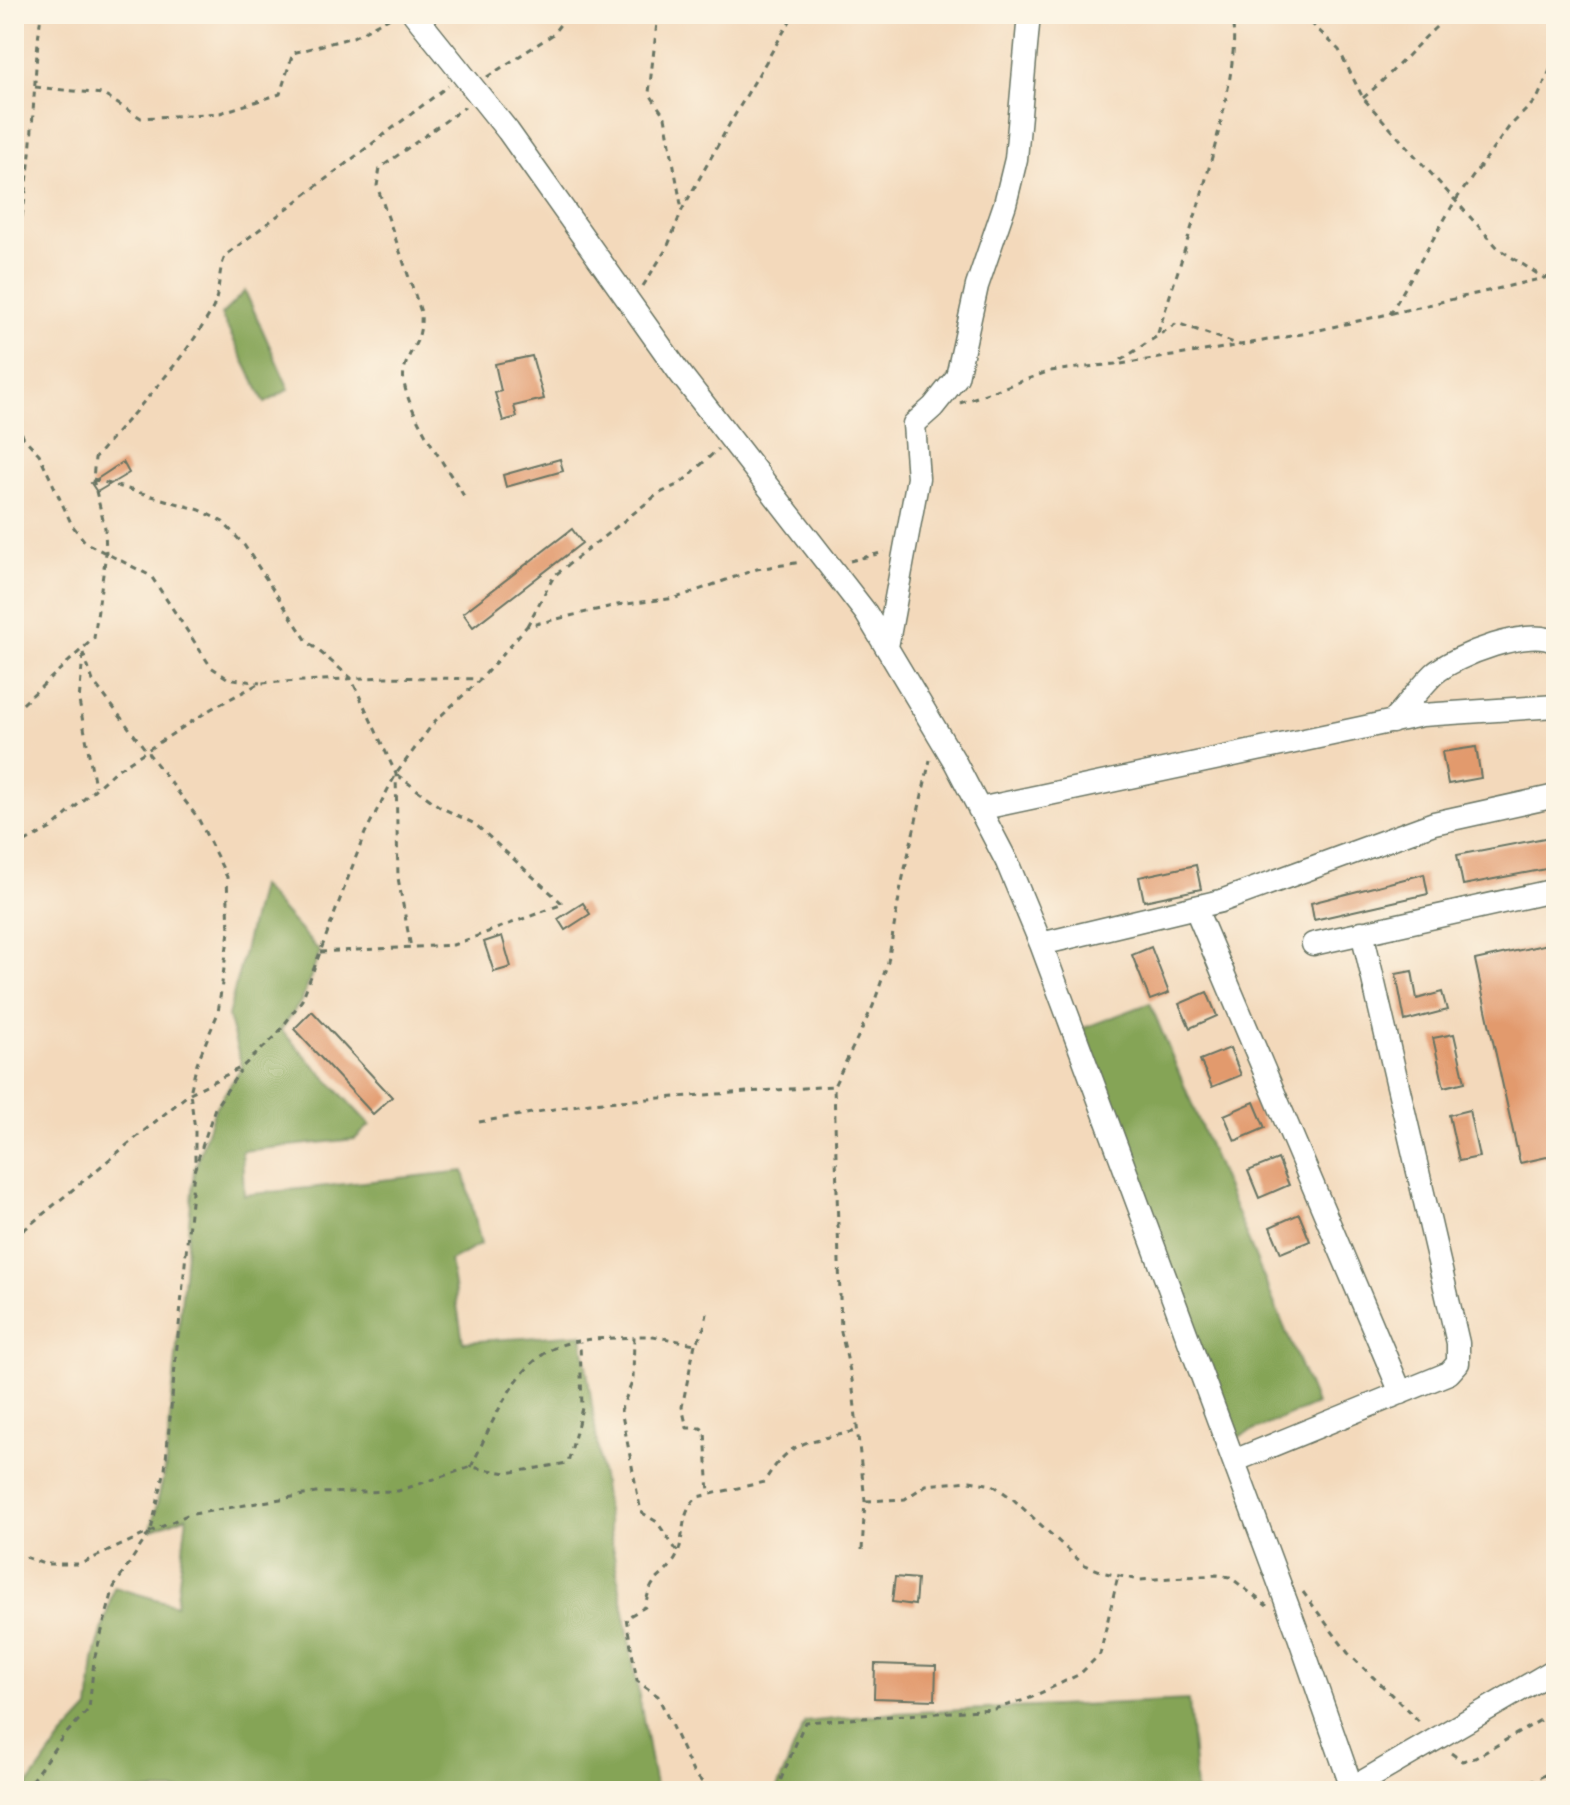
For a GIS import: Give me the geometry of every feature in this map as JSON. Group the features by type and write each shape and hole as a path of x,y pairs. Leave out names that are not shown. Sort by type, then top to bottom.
{"street":[{"path":"414,14 470,88 508,131 637,313 866,613 937,732 1007,862 1041,944 1234,1461 1352,1790 1556,1669"},
{"path":"887,647 918,478 914,424 933,407 957,377 977,286 1005,204 1023,112 1029,14"},
{"path":"1392,722 1435,674 1456,658 1532,636 1549,637 1556,643"},
{"path":"979,809 1422,715 1556,706"},
{"path":"1041,944 1195,907 1308,872 1434,823 1556,796"},
{"path":"1313,944 1556,890"},
{"path":"1195,907 1401,1393"},
{"path":"1234,1461 1449,1373 1458,1363 1458,1343 1362,932"}],"path":[{"path":"14,252 28,178 41,14"},
{"path":"35,87 102,94 141,118 220,113 280,94 293,53 353,37 396,14"},
{"path":"14,712 83,652 94,638 106,553 105,528 93,479 95,458 179,355 214,306 220,267 226,255 552,35 568,14"},
{"path":"658,14 649,93 665,117 682,210"},
{"path":"637,313 643,286 667,248 682,210 794,14"},
{"path":"1158,333 1199,199 1235,57 1234,23 1230,14"},
{"path":"1301,14 1339,50 1363,98 1499,249 1544,278"},
{"path":"1363,98 1395,72 1417,42 1451,14"},
{"path":"1390,314 1455,201 1509,127 1537,99 1556,57"},
{"path":"464,496 405,393 403,372 422,334 421,312 377,186 380,168 470,88"},
{"path":"933,407 972,401 1050,371 1240,345 1556,276"},
{"path":"1115,364 1177,323 1240,345"},
{"path":"14,410 23,437 39,454 72,525 86,543 151,576 211,667 227,678 260,683 351,678 481,679"},
{"path":"194,1171 215,1108 242,1067 276,1036 302,1000 365,833 396,774 435,721 481,679 527,626 554,576 658,494 681,483 730,438"},
{"path":"93,479 200,510 223,522 244,545 307,641 351,678 396,774 398,878 411,948"},
{"path":"527,626 627,603 676,598 757,569 789,562 855,561 906,543"},
{"path":"24,1791 62,1738 89,1709 94,1660 114,1587 151,1530 165,1470 194,1171 195,1129 190,1093 197,1063 218,1013 229,931 227,877 198,818 93,681 83,652"},
{"path":"83,652 79,701 96,788"},
{"path":"14,848 53,827 96,788 147,750 260,683"},
{"path":"862,1550 865,1501 841,1332 834,1086 873,1006 888,962 901,886 937,732"},
{"path":"320,952 453,945 563,904 475,824 440,807 396,774"},
{"path":"14,1238 190,1093 242,1067"},
{"path":"479,1122 590,1103 834,1086"},
{"path":"708,1309 703,1332 695,1344 682,1407 687,1428 701,1428 705,1432 709,1494"},
{"path":"471,1467 501,1406 531,1362 555,1348 634,1336 653,1336 695,1344"},
{"path":"634,1336 633,1380 621,1410 641,1512 657,1522 677,1551"},
{"path":"14,1553 44,1564 80,1564 187,1515 316,1493 398,1491 471,1467 507,1473 568,1463 582,1408 580,1342"},
{"path":"710,1791 693,1772 658,1696 637,1681 626,1618 645,1607 649,1585 676,1559 689,1505 709,1494 764,1482 780,1456 792,1446 857,1431"},
{"path":"865,1501 905,1499 926,1485 970,1481 993,1485 1013,1499 1083,1564 1140,1580 1217,1575 1230,1577 1297,1631"},
{"path":"776,1791 805,1722 994,1709 1028,1699 1080,1674 1100,1654 1118,1576"},
{"path":"1297,1584 1348,1653 1462,1761 1556,1711"},
{"path":"1507,1791 1545,1775 1556,1776"}],"green space":[{"path":"245,291 289,389 265,403 221,315"},
{"path":"260,886 320,952 302,1000 281,1030 370,1125 355,1139 242,1151 244,1195 464,1171 481,1244 450,1261 463,1342 582,1334 609,1527 656,1791 24,1791 62,1738 89,1709 94,1660 114,1587 176,1605 187,1516 151,1530 165,1470 194,1171 215,1108 242,1067 228,1016"},
{"path":"1150,1003 1316,1404 1227,1442 1073,1032"},
{"path":"1189,1700 1196,1791 776,1791 805,1722 896,1713"}],"building":[{"path":"532,356 544,399 514,406 517,417 503,421 495,393 501,391 495,364"},
{"path":"560,459 563,471 506,487 503,475"},
{"path":"123,462 129,473 97,492 91,483"},
{"path":"572,529 582,543 473,627 463,613"},
{"path":"1476,747 1481,778 1448,784 1442,752"},
{"path":"1550,837 1556,867 1463,885 1457,855"},
{"path":"1196,865 1201,889 1144,901 1139,877"},
{"path":"1424,874 1428,894 1314,920 1311,903"},
{"path":"583,903 590,914 565,930 558,919"},
{"path":"502,936 511,967 494,972 484,942"},
{"path":"1548,944 1556,980 1556,1155 1520,1163 1475,960"},
{"path":"1151,947 1169,993 1150,1000 1132,955"},
{"path":"1412,971 1417,999 1442,992 1447,1010 1405,1021 1396,974"},
{"path":"1207,992 1217,1016 1190,1028 1179,1004"},
{"path":"312,1011 392,1097 373,1114 294,1029"},
{"path":"1454,1034 1465,1082 1444,1087 1433,1038"},
{"path":"1230,1048 1241,1075 1212,1087 1200,1060"},
{"path":"1254,1102 1265,1128 1235,1141 1224,1115"},
{"path":"1469,1110 1479,1157 1459,1161 1449,1115"},
{"path":"1278,1159 1289,1185 1259,1198 1248,1171"},
{"path":"1299,1214 1310,1241 1281,1253 1270,1227"},
{"path":"895,1577 917,1579 915,1605 892,1602"},
{"path":"875,1664 936,1666 935,1700 874,1698"}]}
